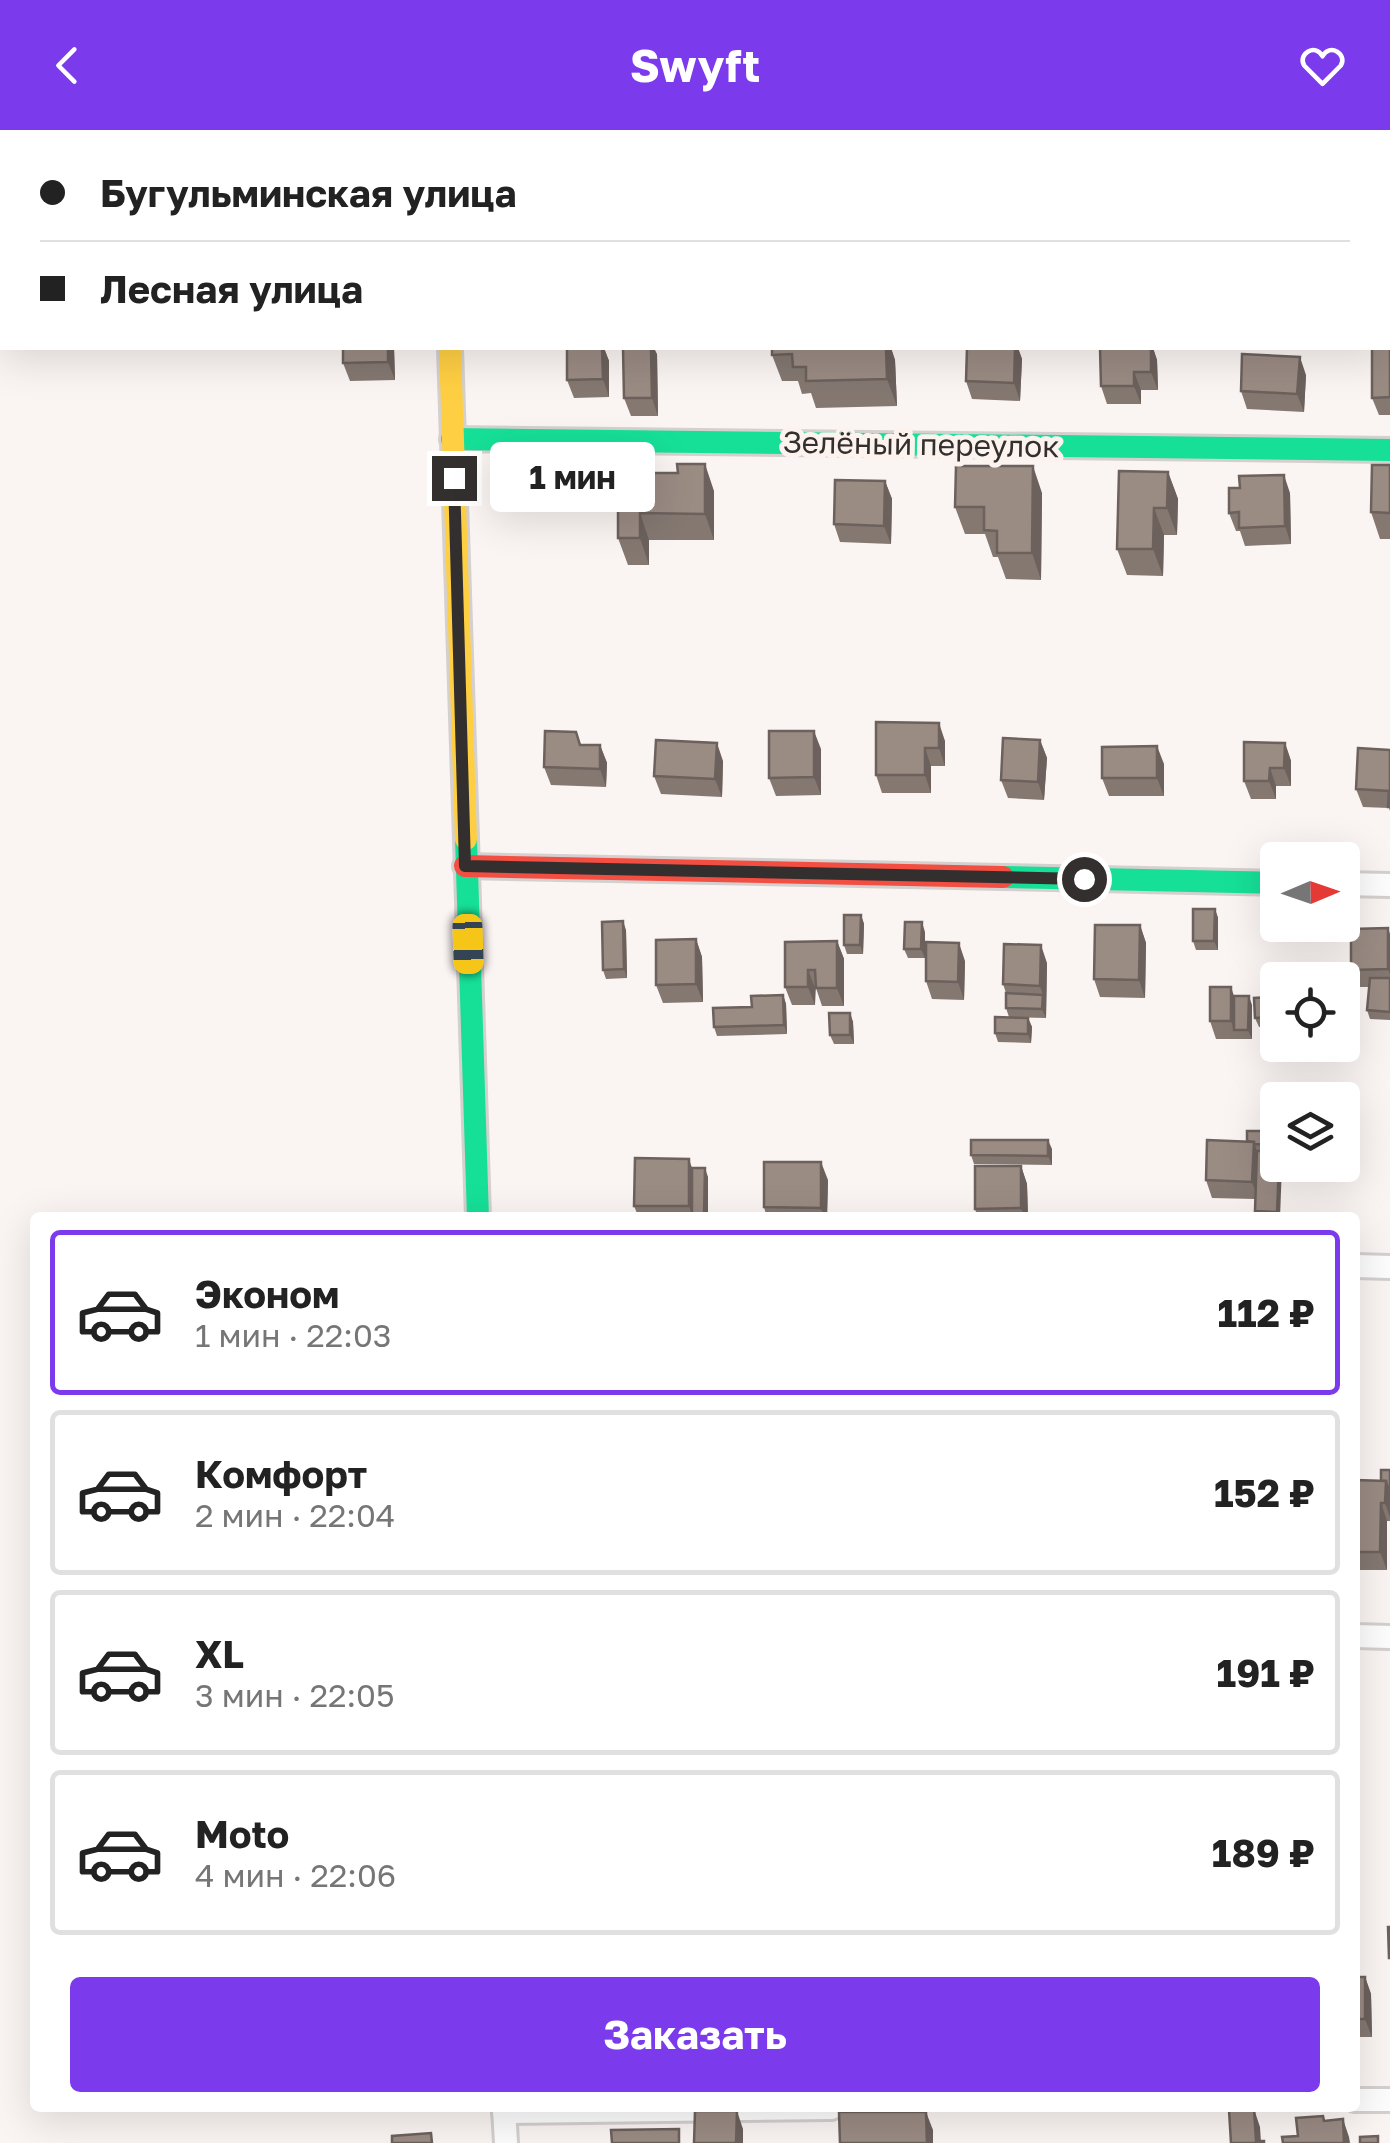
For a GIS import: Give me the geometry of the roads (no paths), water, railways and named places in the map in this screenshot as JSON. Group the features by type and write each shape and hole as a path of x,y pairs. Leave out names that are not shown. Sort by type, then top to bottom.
{"street":[{"path":"450,350 478,1212"},
{"name":"Зелёный переулок","path":"452,439 1390,450"},
{"path":"465,866 1260,882"},
{"path":"1360,884 1390,885"},
{"path":"1360,1266 1390,1267"},
{"path":"1360,1636 1390,1637"},
{"path":"1360,2100 1390,2100"},
{"path":"504,2112 506,2143"}]}
